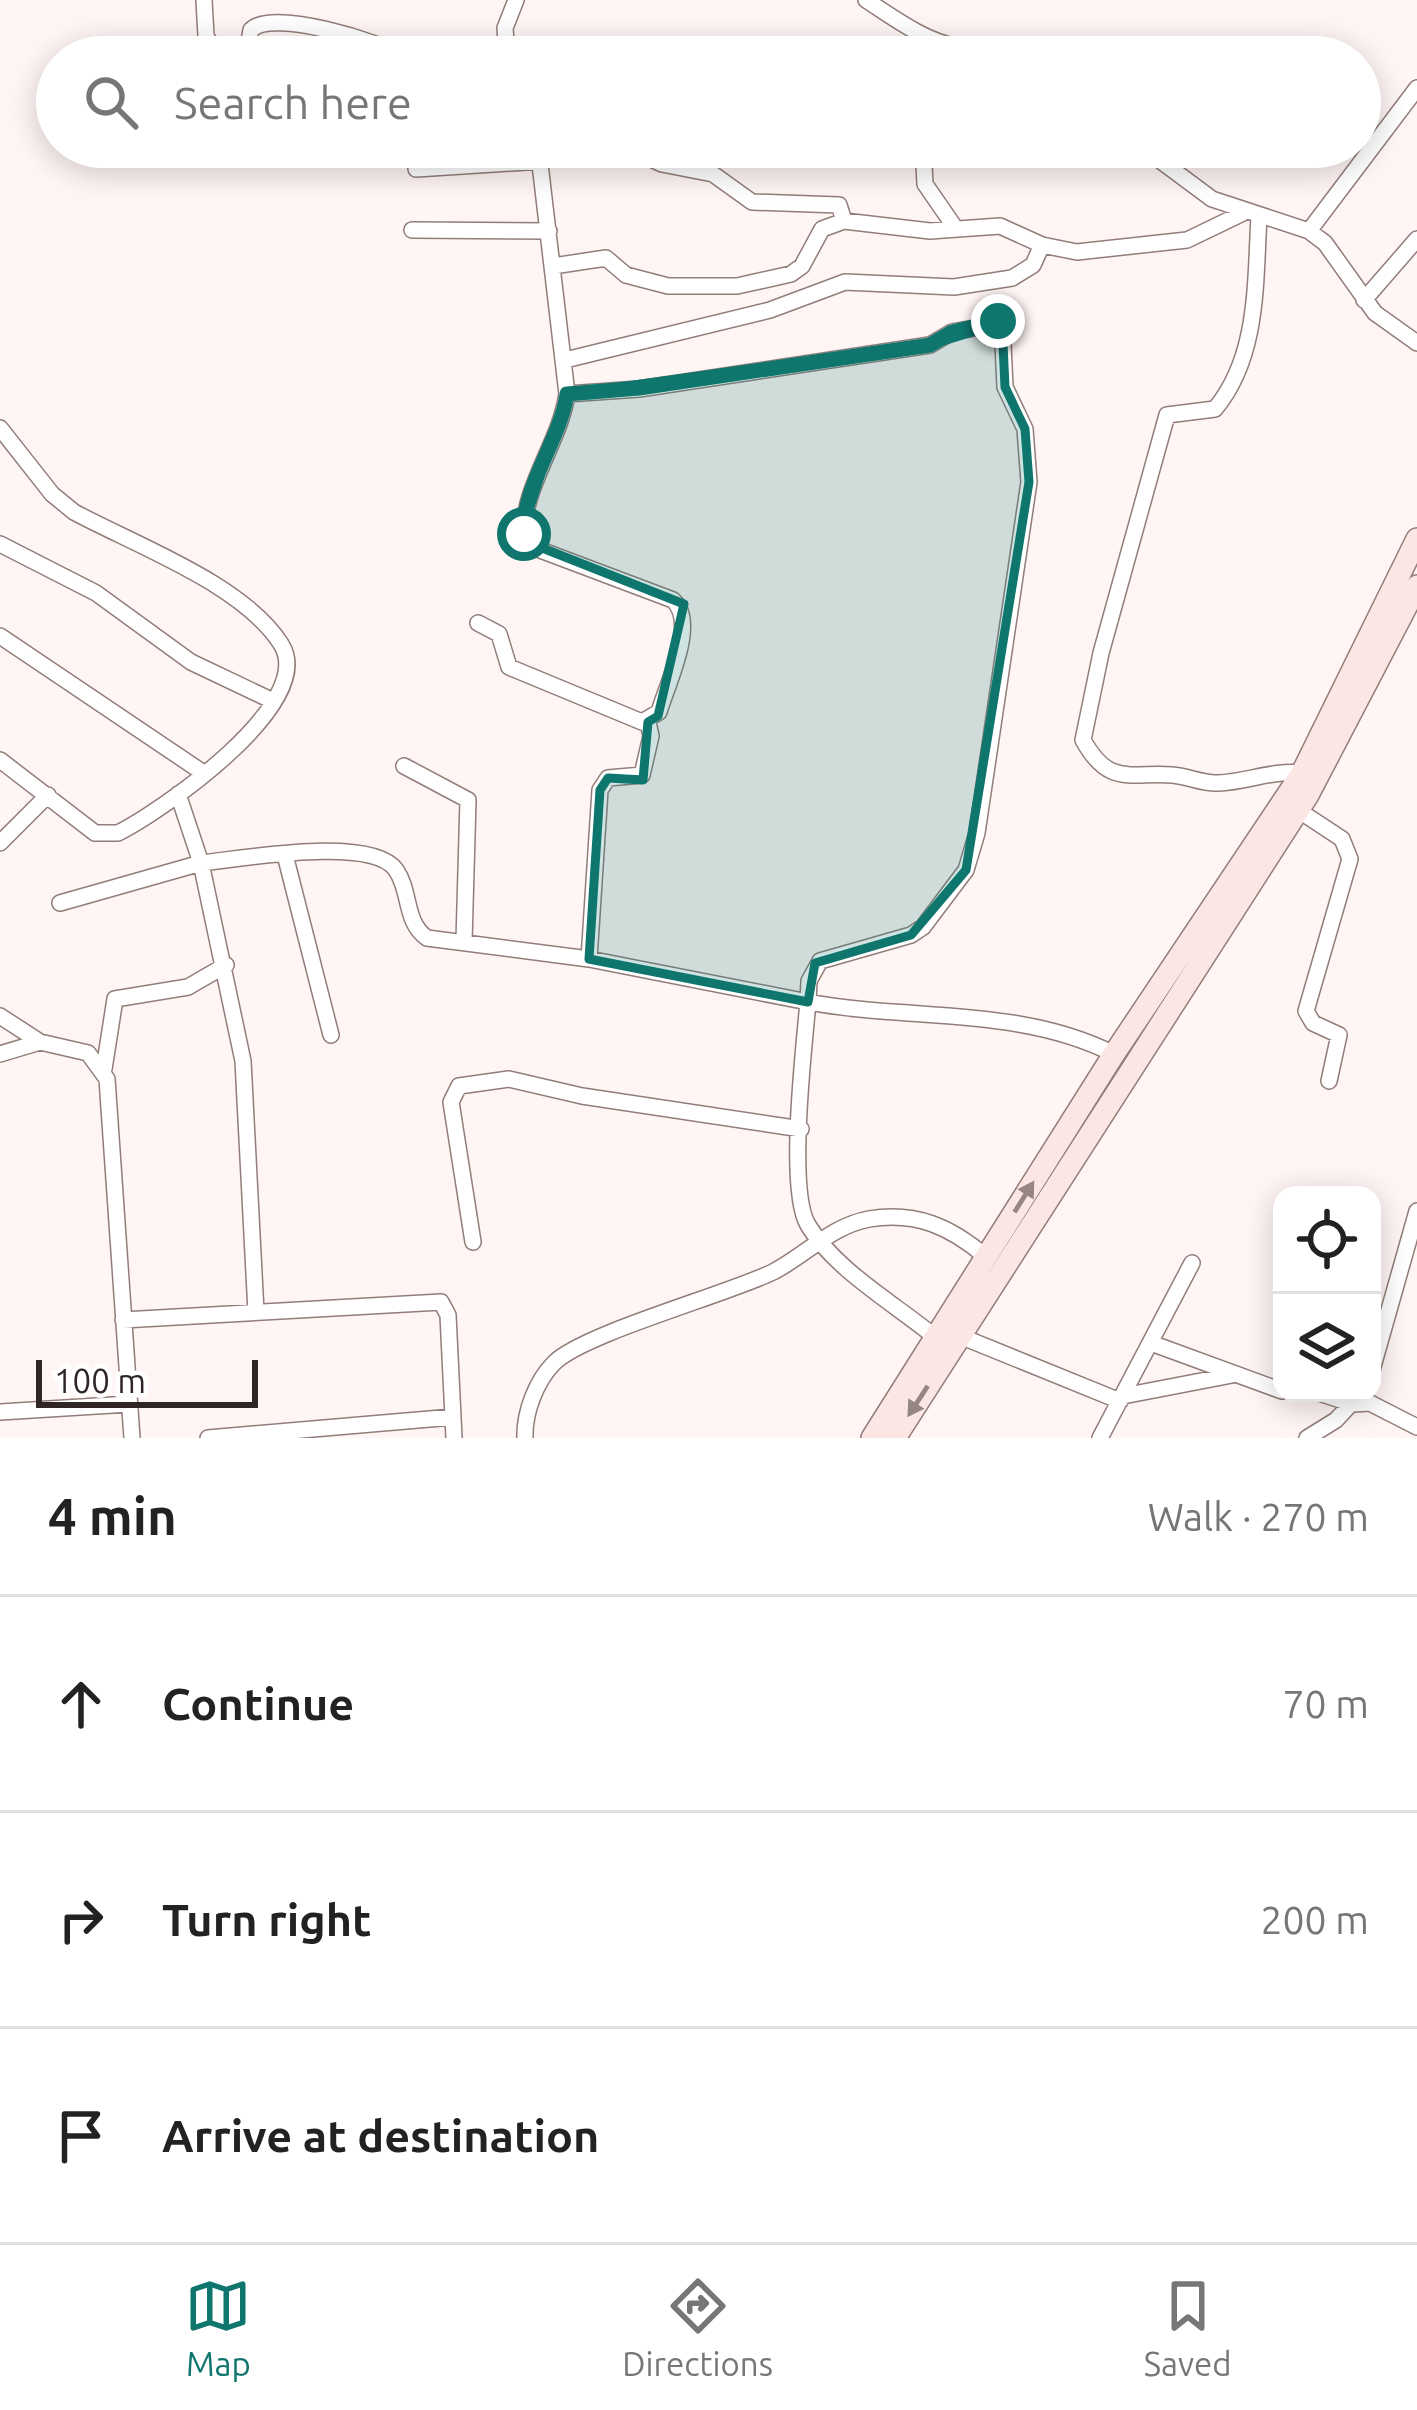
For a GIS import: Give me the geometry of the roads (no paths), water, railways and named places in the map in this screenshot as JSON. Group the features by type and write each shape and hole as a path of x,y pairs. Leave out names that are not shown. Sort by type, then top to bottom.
{"street":[{"path":"204,0 206,36"},
{"path":"506,36 516,0"},
{"path":"875,3 921,36"},
{"path":"250,36 251,29 270,20 340,36"},
{"path":"1381,136 1417,88"},
{"path":"416,169 424,168"},
{"path":"541,168 567,394 562,423 533,490 524,534 535,548 680,607 683,626 659,712 648,722"},
{"path":"682,168 713,174 752,202 838,205 844,220"},
{"path":"925,168 926,184 956,230"},
{"path":"1170,168 1212,199 1310,231 1325,243 1364,300 1417,343"},
{"path":"1310,231 1357,168"},
{"path":"553,266 606,258 626,275 668,286 737,286 791,274 808,257 822,229 844,220 956,230 1000,226 1042,245 1077,252 1169,243 1251,215"},
{"path":"1251,215 1254,301 1244,352 1215,409 1174,412 1164,423 1100,653 1083,740 1100,763 1127,778 1174,775 1222,783 1263,772 1302,773"},
{"path":"412,230 549,231"},
{"path":"1364,300 1417,239"},
{"path":"565,360 770,310 845,282 954,287 1012,278 1033,266 1042,245"},
{"path":"567,394 694,381 846,353 930,345 992,322 1004,328 1005,387 1025,429 1028,482 973,853 923,927 820,961 809,981 799,1203 820,1241 935,1336"},
{"path":"0,428 52,494 74,512 213,586 255,617 285,653 273,701 243,742 130,827 105,835 86,827 0,760"},
{"path":"872,1438 1114,1054 1302,773 1417,539"},
{"path":"0,544 96,593 191,662 273,701"},
{"path":"895,1438 1298,810 1410,617 1417,586"},
{"path":"478,623 499,634 501,655 509,667 648,722"},
{"path":"0,636 205,774"},
{"path":"589,959 600,790 608,778 642,775 650,745 648,722"},
{"path":"404,766 469,800 464,941"},
{"path":"178,794 226,964 243,1061 256,1312"},
{"path":"0,843 48,795"},
{"path":"1298,810 1342,839 1350,859 1306,1011 1313,1023 1339,1035 1329,1081"},
{"path":"60,903 201,863 347,853 390,862 400,874 419,932 589,959 867,1013 1017,1021 1084,1039 1114,1054"},
{"path":"285,855 331,1035"},
{"path":"132,1438 104,1069 115,999 188,987 226,964"},
{"path":"0,1016 40,1042 88,1053 104,1069"},
{"path":"0,1054 40,1042"},
{"path":"473,1242 452,1102 459,1086 468,1082 509,1079 582,1096 801,1129"},
{"path":"1381,1338 1417,1211"},
{"path":"525,1438 534,1393 554,1363 578,1346 740,1288 845,1226 904,1217 947,1228 986,1257"},
{"path":"1100,1438 1192,1263"},
{"path":"123,1320 442,1302 448,1315 454,1438"},
{"path":"960,1336 1121,1399 1235,1375"},
{"path":"1150,1342 1273,1388"},
{"path":"1307,1438 1352,1402"},
{"path":"1367,1402 1409,1430"},
{"path":"0,1412 130,1404"},
{"path":"208,1438 453,1417"}]}
